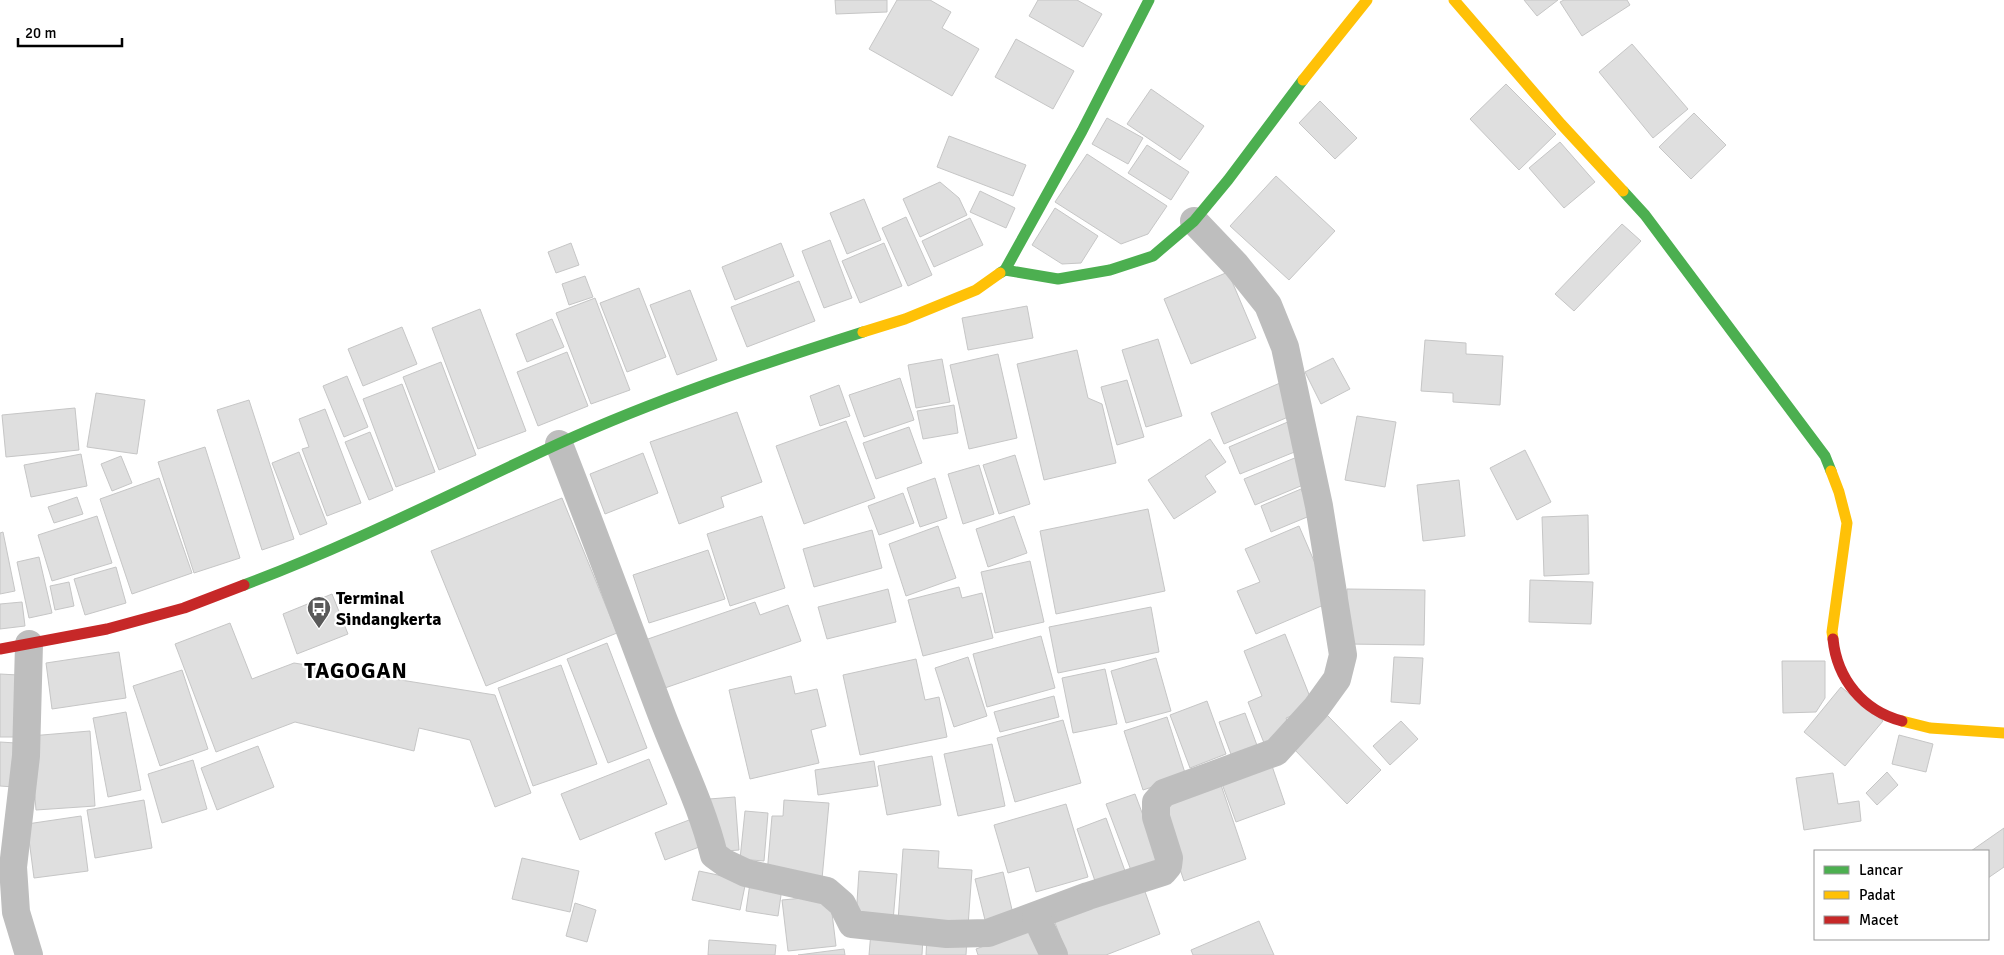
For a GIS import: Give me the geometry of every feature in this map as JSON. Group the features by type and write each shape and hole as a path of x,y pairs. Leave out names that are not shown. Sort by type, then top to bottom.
{"main road":[{"path":"0,649 108,629 174,611 262,580 451,496 560,444 680,394 749,368 914,316 976,290 1005,270 1082,131 1149,0"},
{"path":"1005,270 1058,279 1110,270 1153,256 1194,221 1228,180 1367,0"},
{"path":"1454,0 1561,124 1646,215 1825,456 1839,492 1846,523 1832,632 1834,652 1840,670 1852,690 1868,705 1887,716 1930,728 2004,733"}],"street":[{"path":"560,444 662,714 706,824 714,855 725,863 746,873 827,891 842,904 852,924 948,934 988,933 1036,917 1088,896 1163,872 1168,866 1169,858 1156,817 1156,802 1164,793 1170,790 1276,752 1316,708 1337,679 1343,655 1318,506 1285,347 1268,305 1236,265 1194,221"},
{"path":"29,644 26,756 13,868 16,912 29,955"},
{"path":"1036,917 1054,955"}],"building":[{"path":"835,0 887,0 887,12 836,14"},
{"path":"897,0 930,0 951,12 942,28 979,49 952,96 869,49"},
{"path":"1038,0 1077,0 1102,14 1083,47 1029,16"},
{"path":"1524,0 1558,0 1537,16"},
{"path":"1564,0 1627,0 1630,5 1582,36 1560,2"},
{"path":"1016,39 1074,71 1053,109 995,77"},
{"path":"1632,44 1688,109 1653,138 1599,72"},
{"path":"1506,84 1556,134 1519,170 1470,119"},
{"path":"1151,89 1204,126 1180,160 1127,124"},
{"path":"1320,101 1357,138 1335,159 1299,123"},
{"path":"1694,113 1726,145 1691,179 1659,147"},
{"path":"1107,118 1143,138 1128,164 1092,144"},
{"path":"949,136 1026,165 1013,196 937,167"},
{"path":"1560,142 1595,182 1564,208 1529,168"},
{"path":"1147,145 1189,172 1171,200 1128,173"},
{"path":"1087,154 1167,206 1148,234 1121,244 1055,202"},
{"path":"1276,176 1335,231 1289,280 1230,226"},
{"path":"940,182 959,198 967,215 920,237 903,199"},
{"path":"980,191 1015,208 1006,228 970,212"},
{"path":"864,199 881,240 847,254 830,213"},
{"path":"1055,208 1098,236 1081,263 1062,264 1032,245"},
{"path":"906,217 932,275 908,286 882,228"},
{"path":"970,218 983,245 934,267 922,241"},
{"path":"1622,224 1641,241 1574,311 1555,294"},
{"path":"830,240 852,298 824,308 802,251"},
{"path":"571,243 579,265 556,273 548,252"},
{"path":"781,243 794,276 735,300 722,267"},
{"path":"884,243 902,286 860,303 842,261"},
{"path":"1228,272 1256,338 1191,364 1164,299"},
{"path":"585,276 593,297 569,305 562,284"},
{"path":"799,281 815,321 747,347 731,307"},
{"path":"639,288 666,357 627,372 600,303"},
{"path":"690,290 717,360 677,375 650,305"},
{"path":"595,298 630,390 591,404 556,313"},
{"path":"1027,306 1033,338 968,350 962,318"},
{"path":"480,309 526,431 478,449 432,328"},
{"path":"552,319 564,347 527,362 516,334"},
{"path":"402,327 417,364 363,386 348,349"},
{"path":"1158,339 1182,416 1146,427 1122,350"},
{"path":"1425,340 1466,343 1466,354 1503,356 1500,405 1453,402 1453,393 1421,391"},
{"path":"1077,350 1088,398 1102,404 1116,463 1044,480 1017,364"},
{"path":"567,352 588,406 538,426 517,372"},
{"path":"998,354 1017,438 969,449 950,365"},
{"path":"1333,358 1350,389 1321,404 1305,372"},
{"path":"942,359 950,402 916,408 908,365"},
{"path":"441,362 476,455 439,470 403,377"},
{"path":"347,376 368,427 344,437 323,386"},
{"path":"900,378 914,420 864,437 849,395"},
{"path":"1127,380 1144,437 1117,445 1101,387"},
{"path":"1280,383 1293,415 1224,444 1211,413"},
{"path":"402,384 435,472 396,487 363,399"},
{"path":"839,385 850,416 820,426 810,396"},
{"path":"96,393 145,400 137,454 87,447"},
{"path":"249,400 294,539 262,550 217,410"},
{"path":"954,405 958,433 923,439 917,411"},
{"path":"75,408 79,450 6,457 2,415"},
{"path":"325,409 361,503 327,516 302,449 309,447 299,419"},
{"path":"737,412 762,482 721,497 724,507 679,524 650,442"},
{"path":"1357,416 1396,422 1385,487 1345,480"},
{"path":"846,421 875,498 804,524 776,446"},
{"path":"1290,421 1302,449 1240,474 1229,447"},
{"path":"909,427 922,463 876,479 863,443"},
{"path":"370,432 393,490 369,500 345,442"},
{"path":"1210,439 1226,462 1205,476 1216,492 1174,519 1148,480"},
{"path":"205,447 240,558 194,573 158,462"},
{"path":"1525,450 1551,502 1517,520 1490,468"},
{"path":"299,452 327,524 300,535 272,463"},
{"path":"643,453 658,493 605,514 590,474"},
{"path":"81,454 87,486 31,497 24,465"},
{"path":"1015,455 1030,504 999,514 983,465"},
{"path":"121,456 132,483 112,491 101,464"},
{"path":"1297,457 1308,483 1255,505 1244,479"},
{"path":"979,465 994,514 963,524 948,474"},
{"path":"159,478 192,573 132,594 100,499"},
{"path":"935,478 947,518 920,527 907,488"},
{"path":"1459,480 1465,536 1423,541 1417,485"},
{"path":"1301,489 1312,515 1271,532 1261,506"},
{"path":"903,493 914,523 879,535 868,506"},
{"path":"77,497 83,514 54,523 48,507"},
{"path":"562,498 617,633 486,686 431,551"},
{"path":"1148,509 1165,591 1056,614 1040,531"},
{"path":"1588,515 1589,574 1544,576 1542,517"},
{"path":"97,516 112,563 52,581 38,535"},
{"path":"762,516 785,588 730,606 707,534"},
{"path":"1014,516 1027,553 988,567 976,529"},
{"path":"938,526 956,578 906,596 889,544"},
{"path":"1299,526 1327,591 1326,604 1256,634 1237,591 1260,582 1245,549"},
{"path":"872,530 882,568 814,587 803,549"},
{"path":"3,532 15,591 0,594 0,533"},
{"path":"708,550 725,599 649,623 633,575"},
{"path":"39,557 52,613 29,618 17,562"},
{"path":"1030,561 1044,622 995,633 981,572"},
{"path":"116,567 126,603 85,615 74,579"},
{"path":"1530,580 1593,582 1591,624 1529,622"},
{"path":"69,582 74,606 55,610 50,586"},
{"path":"959,587 962,598 982,593 993,638 923,656 908,600"},
{"path":"888,589 896,622 827,639 818,607"},
{"path":"1347,589 1425,590 1424,645 1346,644"},
{"path":"332,594 348,634 297,654 283,614"},
{"path":"22,602 25,626 0,629 0,604"},
{"path":"755,602 760,615 788,605 801,641 662,689 645,640"},
{"path":"1151,607 1159,652 1058,673 1049,627"},
{"path":"230,623 252,679 294,663 495,695 531,793 495,807 470,740 419,728 414,751 295,722 216,752 175,644"},
{"path":"1285,634 1314,707 1286,718 1291,732 1264,743 1248,702 1262,696 1244,651"},
{"path":"1041,636 1055,688 987,707 973,654"},
{"path":"607,643 647,748 608,763 567,659"},
{"path":"119,652 126,698 52,709 46,663"},
{"path":"968,657 987,716 954,727 935,668"},
{"path":"1394,657 1423,658 1420,704 1391,702"},
{"path":"1156,658 1171,711 1126,723 1111,671"},
{"path":"916,659 925,700 939,697 947,737 860,755 843,675"},
{"path":"1782,661 1825,661 1825,698 1816,712 1783,713"},
{"path":"561,665 597,764 533,786 498,688"},
{"path":"1105,669 1117,724 1073,733 1062,678"},
{"path":"182,670 208,749 160,766 133,686"},
{"path":"0,674 18,675 16,737 0,737"},
{"path":"791,676 795,694 817,689 826,726 811,730 819,763 750,779 729,690"},
{"path":"1841,687 1883,721 1845,766 1804,732"},
{"path":"1054,696 1059,717 1000,732 994,712"},
{"path":"1207,701 1226,754 1190,768 1170,715"},
{"path":"126,712 141,790 108,797 93,718"},
{"path":"1245,713 1258,748 1232,757 1219,722"},
{"path":"1327,715 1381,770 1347,804 1293,748"},
{"path":"1167,717 1186,776 1143,790 1124,731"},
{"path":"1063,720 1081,783 1015,802 997,738"},
{"path":"1401,721 1418,739 1390,765 1373,746"},
{"path":"90,731 95,806 36,810 30,736"},
{"path":"1899,735 1933,744 1926,772 1892,764"},
{"path":"0,742 16,743 14,787 0,786"},
{"path":"992,744 1005,806 958,816 944,754"},
{"path":"258,746 274,787 217,810 201,768"},
{"path":"932,756 941,805 887,815 878,766"},
{"path":"649,759 667,804 580,840 561,794"},
{"path":"193,760 207,809 162,823 148,774"},
{"path":"874,761 878,786 818,795 815,770"},
{"path":"1271,763 1285,804 1236,822 1221,781"},
{"path":"1887,772 1898,785 1877,805 1866,793"},
{"path":"1833,773 1838,804 1859,801 1861,821 1804,830 1796,778"},
{"path":"1220,782 1246,859 1184,881 1162,816 1162,802"},
{"path":"1135,794 1161,863 1132,873 1106,804"},
{"path":"735,797 739,850 714,852 709,799"},
{"path":"144,800 152,848 95,858 87,810"},
{"path":"784,800 829,803 822,879 767,874 772,816 783,816"},
{"path":"1066,804 1088,877 1036,892 1029,867 1008,873 994,825"},
{"path":"745,811 768,813 764,861 740,859"},
{"path":"81,816 88,871 34,878 27,824"},
{"path":"697,817 707,844 665,860 655,833"},
{"path":"1106,818 1125,871 1095,881 1077,829"},
{"path":"2004,828 2004,867 1989,877 1989,850 1972,850"},
{"path":"903,849 939,851 938,868 972,870 968,926 898,921"},
{"path":"522,858 579,871 570,912 512,899"},
{"path":"699,871 746,881 740,910 692,900"},
{"path":"859,871 897,874 893,921 856,918"},
{"path":"1003,872 1014,918 986,924 975,879"},
{"path":"750,883 782,888 778,916 746,911"},
{"path":"1143,886 1160,934 1106,955 1067,955 1054,920"},
{"path":"824,896 831,905 836,946 788,951 782,900"},
{"path":"575,903 596,910 587,942 566,936"},
{"path":"1259,921 1274,955 1193,955 1191,950"},
{"path":"1035,927 1045,955 978,955 976,949"},
{"path":"871,932 923,937 922,955 869,955"},
{"path":"927,936 967,938 966,955 926,955"},
{"path":"709,940 776,945 775,955 708,955"},
{"path":"844,949 845,955 798,955"}],"traffic: fast":[{"path":"1000,273 1005,270 1082,131 1149,0"},
{"path":"1005,270 1058,279 1110,270 1153,256 1194,221 1228,180 1303,80"},
{"path":"1623,191 1645,215 1825,456 1831,471"},
{"path":"244,585 324,553 558,444 633,412 747,370 863,332"}],"traffic: slow":[{"path":"1303,80 1367,0"},
{"path":"1454,0 1561,124 1623,191"},
{"path":"863,332 905,319 976,290 1000,273"},
{"path":"1831,471 1847,523 1832,632 1833,639"},
{"path":"1902,721 1930,728 2004,733"}],"traffic: jam":[{"path":"0,649 107,629 184,608 244,585"},
{"path":"1833,639 1840,667 1854,691 1875,710 1902,721"}],"place":[{"name":"Terminal Sindangkerta","path":"319,629"}],"district":[{"name":"TAGOGAN","path":"356,670"}]}
